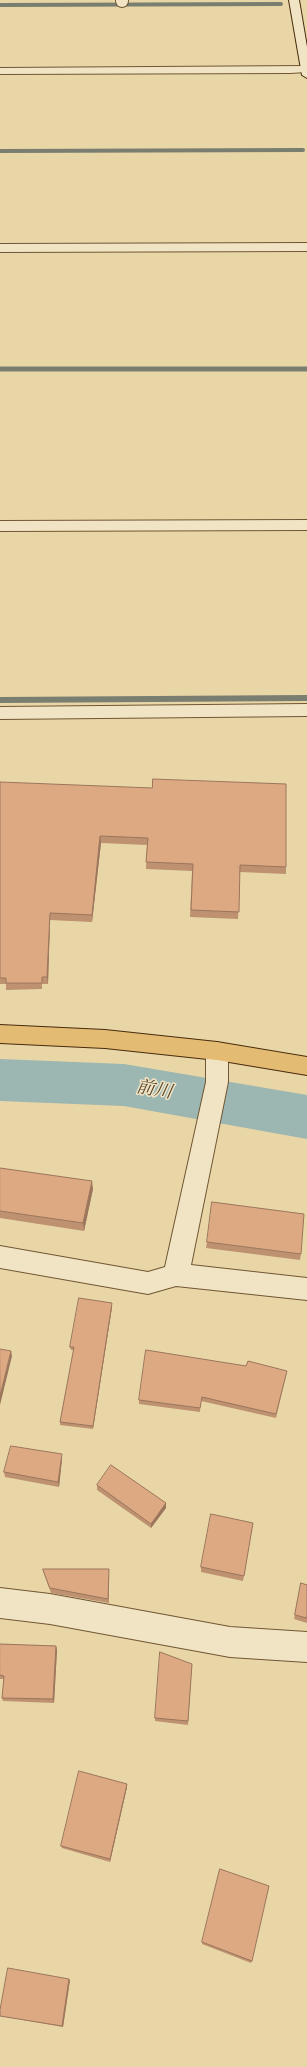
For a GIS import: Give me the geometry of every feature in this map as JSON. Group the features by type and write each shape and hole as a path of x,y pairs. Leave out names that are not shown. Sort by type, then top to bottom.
{"main road":[{"path":"0,1034 105,1039 217,1051 307,1066"}],"street":[{"path":"0,71 307,71 294,0"},
{"path":"0,248 307,247"},
{"path":"0,526 307,525"},
{"path":"0,713 307,710"},
{"path":"176,1275 217,1082 217,1051"},
{"path":"0,1257 148,1283 176,1275 307,1289"},
{"path":"0,1603 50,1609 230,1642 307,1647"}],"building":[{"path":"153,779 286,784 286,867 240,865 239,912 191,910 193,864 146,862 148,838 100,836 92,915 50,913 47,977 42,977 42,983 6,983 6,978 0,978 0,782 152,788"},
{"path":"0,1168 92,1181 83,1223 0,1211"},
{"path":"212,1202 304,1214 301,1254 207,1242"},
{"path":"79,1298 112,1303 93,1426 60,1422 74,1347 70,1347"},
{"path":"0,1349 11,1351 0,1396"},
{"path":"146,1350 246,1366 248,1361 287,1371 276,1414 202,1397 200,1408 139,1400"},
{"path":"11,1446 62,1454 58,1482 4,1472"},
{"path":"111,1465 166,1503 151,1524 97,1485"},
{"path":"211,1514 253,1523 244,1576 201,1567"},
{"path":"43,1569 109,1569 108,1599 50,1588"},
{"path":"301,1583 307,1585 307,1618 295,1615"},
{"path":"0,1644 56,1646 53,1699 2,1698 4,1676 0,1675"},
{"path":"160,1652 192,1664 188,1721 155,1718"},
{"path":"79,1771 127,1784 110,1859 61,1846"},
{"path":"220,1869 269,1886 252,1961 202,1942"},
{"path":"8,1968 69,1979 62,2026 0,2016"}],"waterway":[{"path":"0,5 281,4"},
{"path":"0,151 303,150"},
{"path":"0,369 307,369"},
{"path":"0,700 307,698"},
{"name":"前川","path":"0,1080 124,1085 307,1117"}]}
